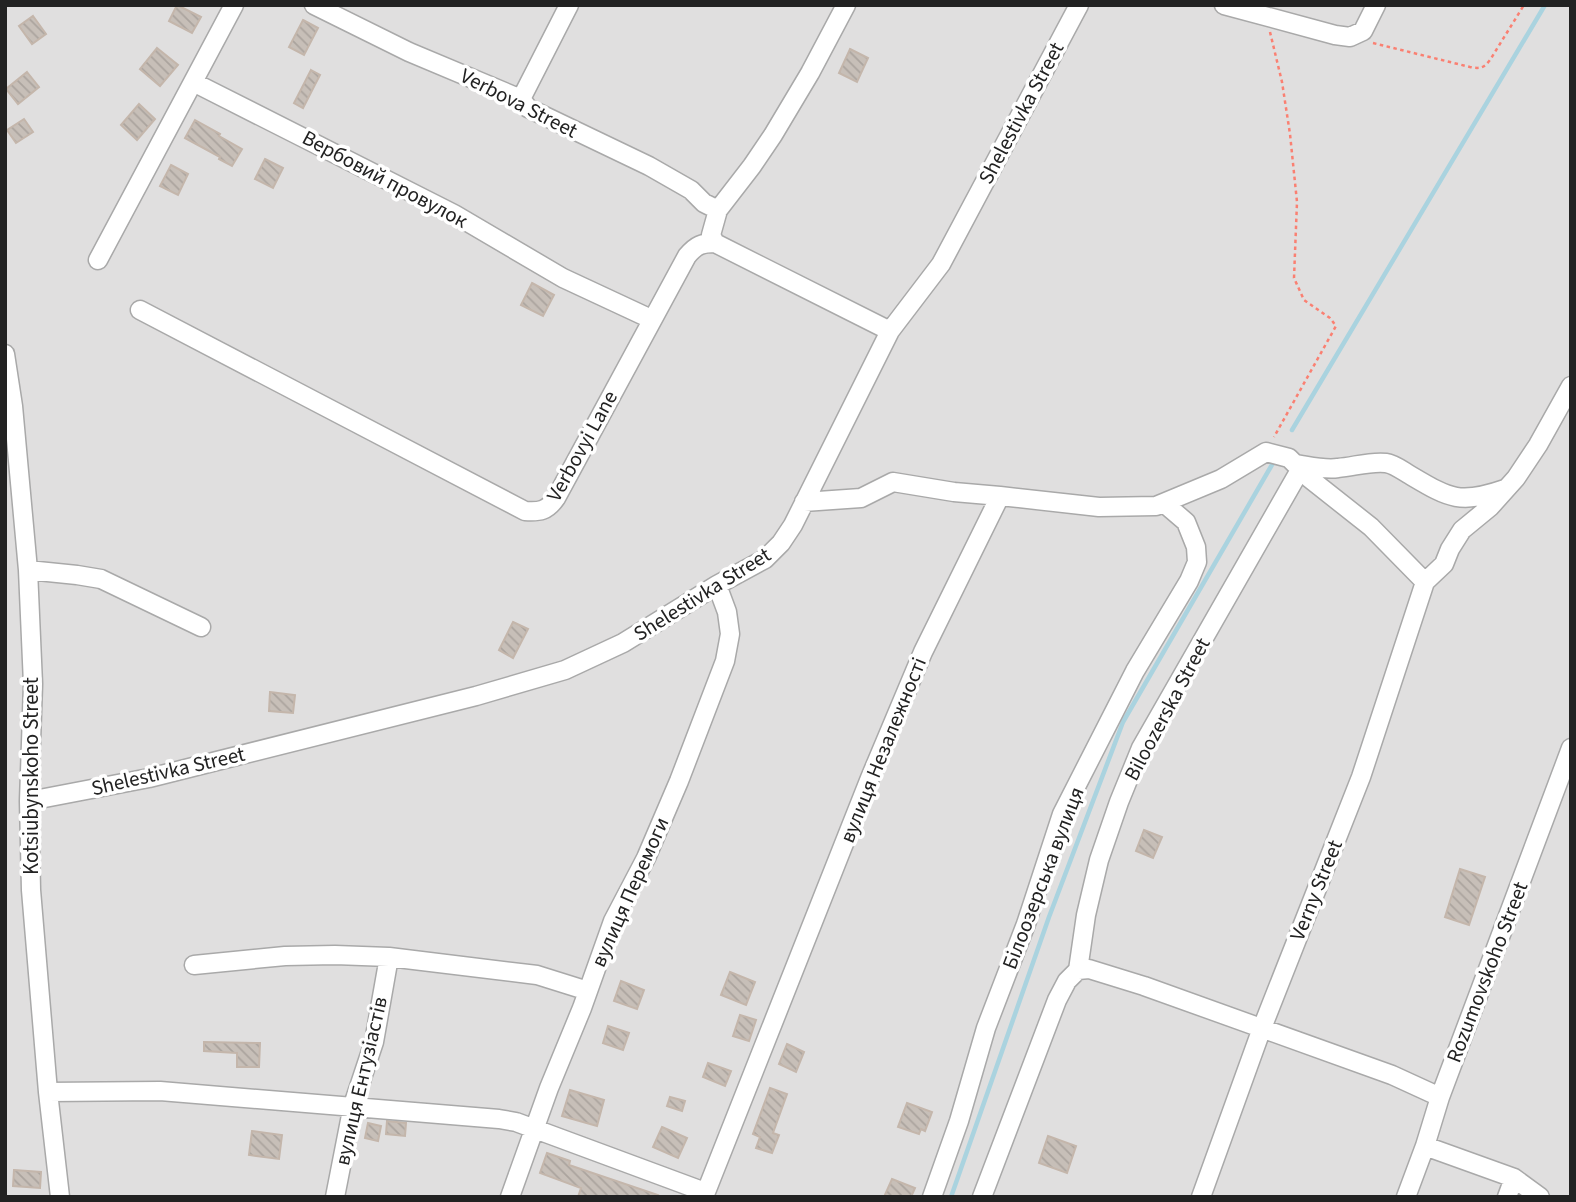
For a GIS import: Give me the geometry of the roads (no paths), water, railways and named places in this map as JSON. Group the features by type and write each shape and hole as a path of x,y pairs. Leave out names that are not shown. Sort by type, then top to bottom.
{"street":[{"path":"98,260 234,5"},
{"name":"Verbova Street","path":"314,5 409,52 521,99 528,108 649,166 691,190 704,203 718,210"},
{"path":"521,99 569,5"},
{"path":"846,5 773,135 718,210 710,234 715,243 890,331"},
{"name":"Shelestivka Street","path":"29,801 149,778 476,696 565,670 624,643 765,559 781,543 793,525 890,331 941,264 1079,5"},
{"path":"1224,5 1350,37 1363,31 1376,5"},
{"name":"Вербовий провулок","path":"193,82 454,214 563,278 651,319"},
{"name":"Verbovyi Lane","path":"140,310 525,511 538,512 550,507 556,498 687,256 695,246 715,243"},
{"name":"Kotsiubynskoho Street","path":"5,354 13,406 28,570 33,684 29,801 30,890 60,1197"},
{"path":"1295,464 1371,527 1425,582 1444,564 1462,530 1490,507 1517,478 1571,386"},
{"path":"804,502 861,498 893,482 954,492 1099,508 1156,506 1221,479 1266,452 1295,464 1332,469 1390,463 1438,492 1468,499 1507,488"},
{"name":"Biloozerska Street","path":"982,1197 1057,1000 1067,981 1078,971 1086,915 1100,860 1141,748 1295,464"},
{"name":"вулиця Незалежності","path":"704,1194 923,652 1000,496"},
{"name":"Білоозерська вулиця","path":"932,1197 959,1121 986,1028 1026,925 1062,814 1135,671 1189,581 1197,562 1196,547 1186,522 1165,504"},
{"path":"28,570 101,579 201,627"},
{"name":"Verny Street","path":"1200,1197 1262,1028 1361,777 1425,582"},
{"name":"вулиця Перемоги","path":"510,1197 613,921 646,858 725,661 730,634 729,623 718,585"},
{"name":"Rozumovskoho Street","path":"1406,1197 1440,1097 1571,748"},
{"path":"194,965 285,956 388,957 537,975 588,991"},
{"name":"вулиця Ентузіастів","path":"335,1197 353,1105 374,1042 388,957"},
{"path":"1078,971 1089,969 1144,986 1392,1075 1440,1097"},
{"path":"48,1091 160,1091 499,1119 516,1122 704,1194"},
{"path":"1425,1146 1514,1178 1540,1197"},
{"path":"1507,1197 1514,1178"}],"waterway":[{"path":"1292,430 1545,5"},
{"path":"951,1197 1049,917 1123,722 1273,463"}]}
